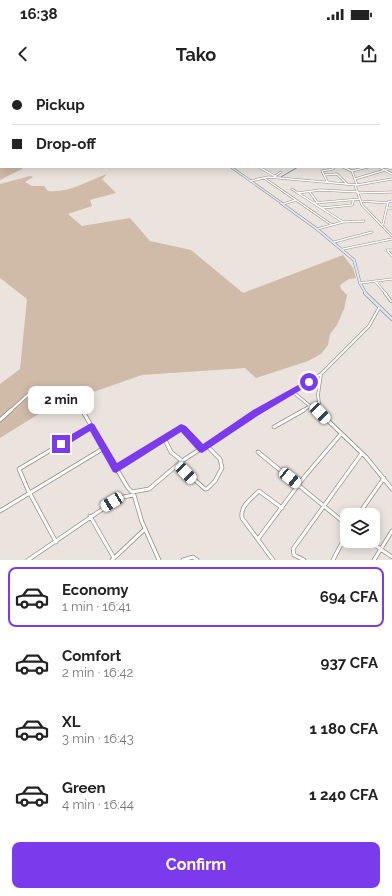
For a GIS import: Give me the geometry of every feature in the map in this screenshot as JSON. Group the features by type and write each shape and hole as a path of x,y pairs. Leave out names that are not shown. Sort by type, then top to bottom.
{"main road":[{"path":"232,168 343,249 354,260 360,283 365,293 392,319"}],"street":[{"path":"161,80 167,80"},
{"path":"261,168 276,177"},
{"path":"328,183 322,171 333,170 334,168"},
{"path":"345,168 352,171 364,168"},
{"path":"380,168 392,174"},
{"path":"355,179 392,168"},
{"path":"352,171 362,205 392,236"},
{"path":"276,177 281,172"},
{"path":"324,175 337,174 348,184"},
{"path":"263,177 332,225"},
{"path":"250,181 263,177 276,177 356,185 392,180"},
{"path":"292,189 343,222"},
{"path":"298,193 339,190 358,193 392,192"},
{"path":"309,191 317,202"},
{"path":"314,203 354,199 388,203 392,201"},
{"path":"321,208 352,205 354,199"},
{"path":"283,204 296,200"},
{"path":"381,225 383,224 388,203"},
{"path":"386,208 392,208"},
{"path":"317,229 343,222 364,221"},
{"path":"334,242 372,232"},
{"path":"343,249 392,239"},
{"path":"392,250 387,250 392,256"},
{"path":"360,283 392,279"},
{"path":"374,281 391,300"},
{"path":"28,560 112,502 149,489 182,461 207,446 256,412 322,374 369,326 379,308"},
{"path":"320,413 318,395 322,374"},
{"path":"0,420 28,394 35,391 73,397 78,402 116,469 133,494 145,529 159,560"},
{"path":"292,392 320,413 362,453 392,488"},
{"path":"274,427 310,406"},
{"path":"56,542 19,470 91,426"},
{"path":"116,469 179,428 183,428 202,449"},
{"path":"258,538 341,434"},
{"path":"164,438 171,452 182,461"},
{"path":"178,464 194,481 207,489 220,474 222,464 214,452 207,446"},
{"path":"0,510 104,448"},
{"path":"258,452 340,520"},
{"path":"304,560 294,555 293,549 362,453"},
{"path":"363,508 384,478"},
{"path":"273,560 241,515 244,506 259,491 282,508"},
{"path":"90,516 113,559 145,529"},
{"path":"374,560 380,548 392,531"},
{"path":"333,560 340,546"},
{"path":"380,548 392,557"},
{"path":"183,560 192,557 197,560"}],"shaded area":[{"path":"0,168 22,168 22,169 0,180"},
{"path":"107,174 102,179 116,193 90,200 92,206 68,214 82,226 130,218 150,241 191,250 243,293 343,255 353,268 356,278 349,279 340,285 341,289 347,295 344,309 337,325 330,334 328,345 321,354 308,361 256,378 245,368 142,375 50,407 0,438 0,384 20,369 27,299 0,278 0,184 30,176 33,177 25,182 32,186 44,186 48,191 56,191 78,186"}],"waterway":[{"path":"281,177 296,168"}],"route":[{"path":"61,444 91,426 116,469 179,428 183,428 202,449 256,412 309,382"}]}
